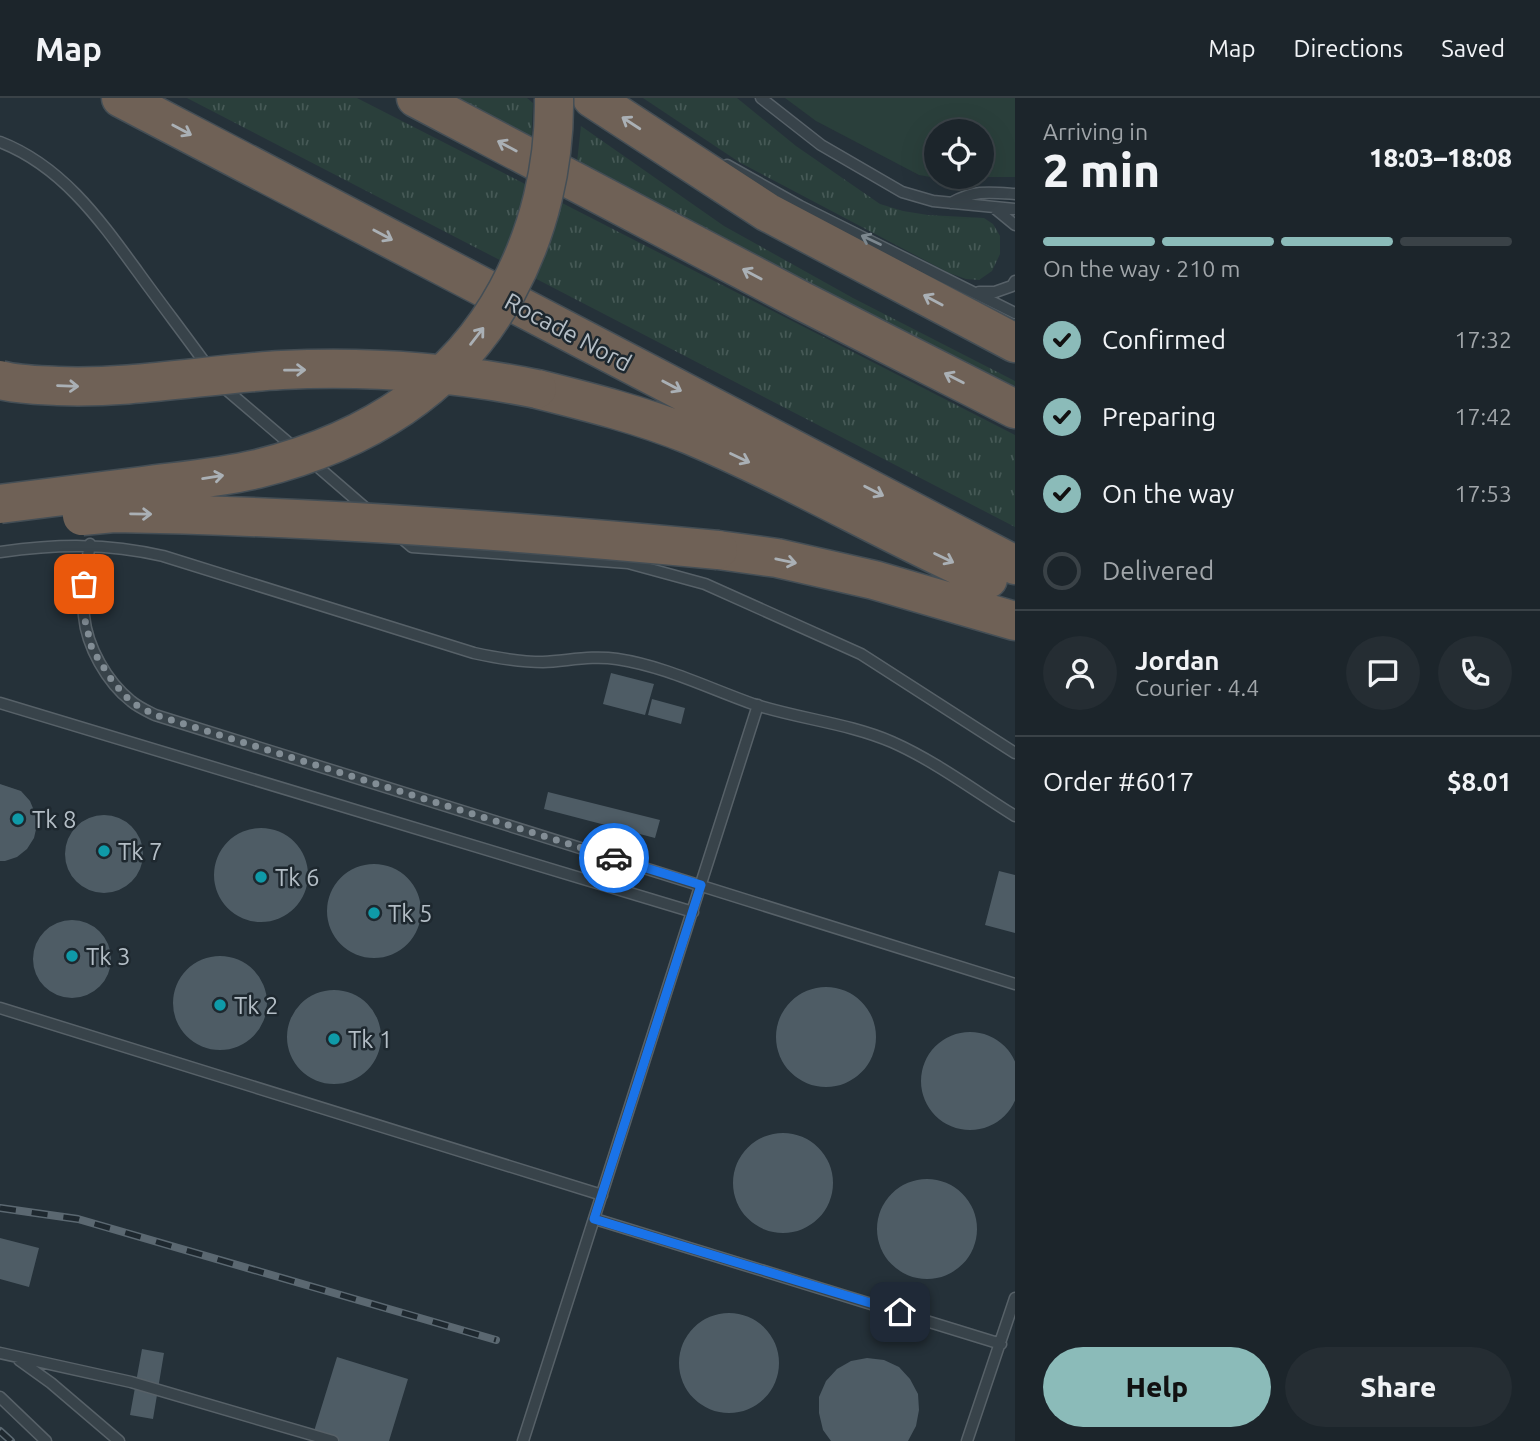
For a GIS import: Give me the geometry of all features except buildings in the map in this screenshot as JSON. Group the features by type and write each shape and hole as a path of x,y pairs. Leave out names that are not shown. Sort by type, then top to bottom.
{"highway":[{"name":"Rocade Nord","path":"121,98 1015,565"},
{"path":"416,98 1015,409"},
{"path":"0,505 256,469 348,439 386,418 420,394 453,366 478,336 499,306 516,274 542,205 552,138 554,98"},
{"path":"593,98 691,156 767,212 1015,343"},
{"path":"0,380 79,387 282,370 347,370 468,376 537,388 607,407 688,435 772,472 1015,592"},
{"path":"0,522 114,513 320,518 538,533 718,550 777,558 874,580 1015,621"}],"lane":[{"path":"761,98 810,137 902,192 950,203 1015,209"},
{"path":"0,142 16,148 55,174 96,214 221,385 412,547 628,563 705,584 862,654 1015,753"},
{"path":"716,162 739,171 800,206 1015,313"},
{"path":"950,203 977,192 1015,194"},
{"path":"993,207 1015,225"},
{"path":"976,292 995,292 1012,286 1015,281"},
{"path":"90,544 84,584 84,616 92,649 113,682 131,702 155,715 1015,984"},
{"path":"0,552 90,544 129,548 163,556 474,653 508,660 543,662 614,658 649,664 758,705 891,742 916,754 1015,816"},
{"path":"0,703 693,912"},
{"path":"523,1441 758,705"},
{"path":"0,1008 602,1195"},
{"path":"594,1219 1001,1344"},
{"path":"967,1441 1015,1298"},
{"path":"5,1354 51,1383 119,1441"},
{"path":"5,1354 131,1382 333,1441"},
{"path":"0,1397 46,1441"}],"green space":[{"path":"187,98 357,98 1015,435 1015,527"},
{"path":"437,98 527,98 533,103 531,147"},
{"path":"643,98 737,98 796,146 880,204 928,215 984,218 993,224 1000,236 1000,254 992,271 979,280 949,273 739,162"},
{"path":"785,98 1015,98 1015,177 994,177 994,119 924,119 924,176 816,121"},
{"path":"581,126 724,226 853,298 1015,381 1015,386 576,171"}],"railway":[{"path":"0,1208 78,1219 496,1340"},
{"path":"0,1431 11,1441"}],"way so far":[{"path":"84,584 84,616 92,649 113,682 131,702 155,715 614,858"}],"place":[{"name":"Tk 8","path":"18,819"},
{"name":"Tk 7","path":"104,851"},
{"name":"Tk 6","path":"261,877"},
{"name":"Tk 5","path":"374,913"},
{"name":"Tk 3","path":"72,956"},
{"name":"Tk 2","path":"220,1005"},
{"name":"Tk 1","path":"334,1039"}],"route":[{"path":"614,858 701,885 594,1219 900,1312"}]}
